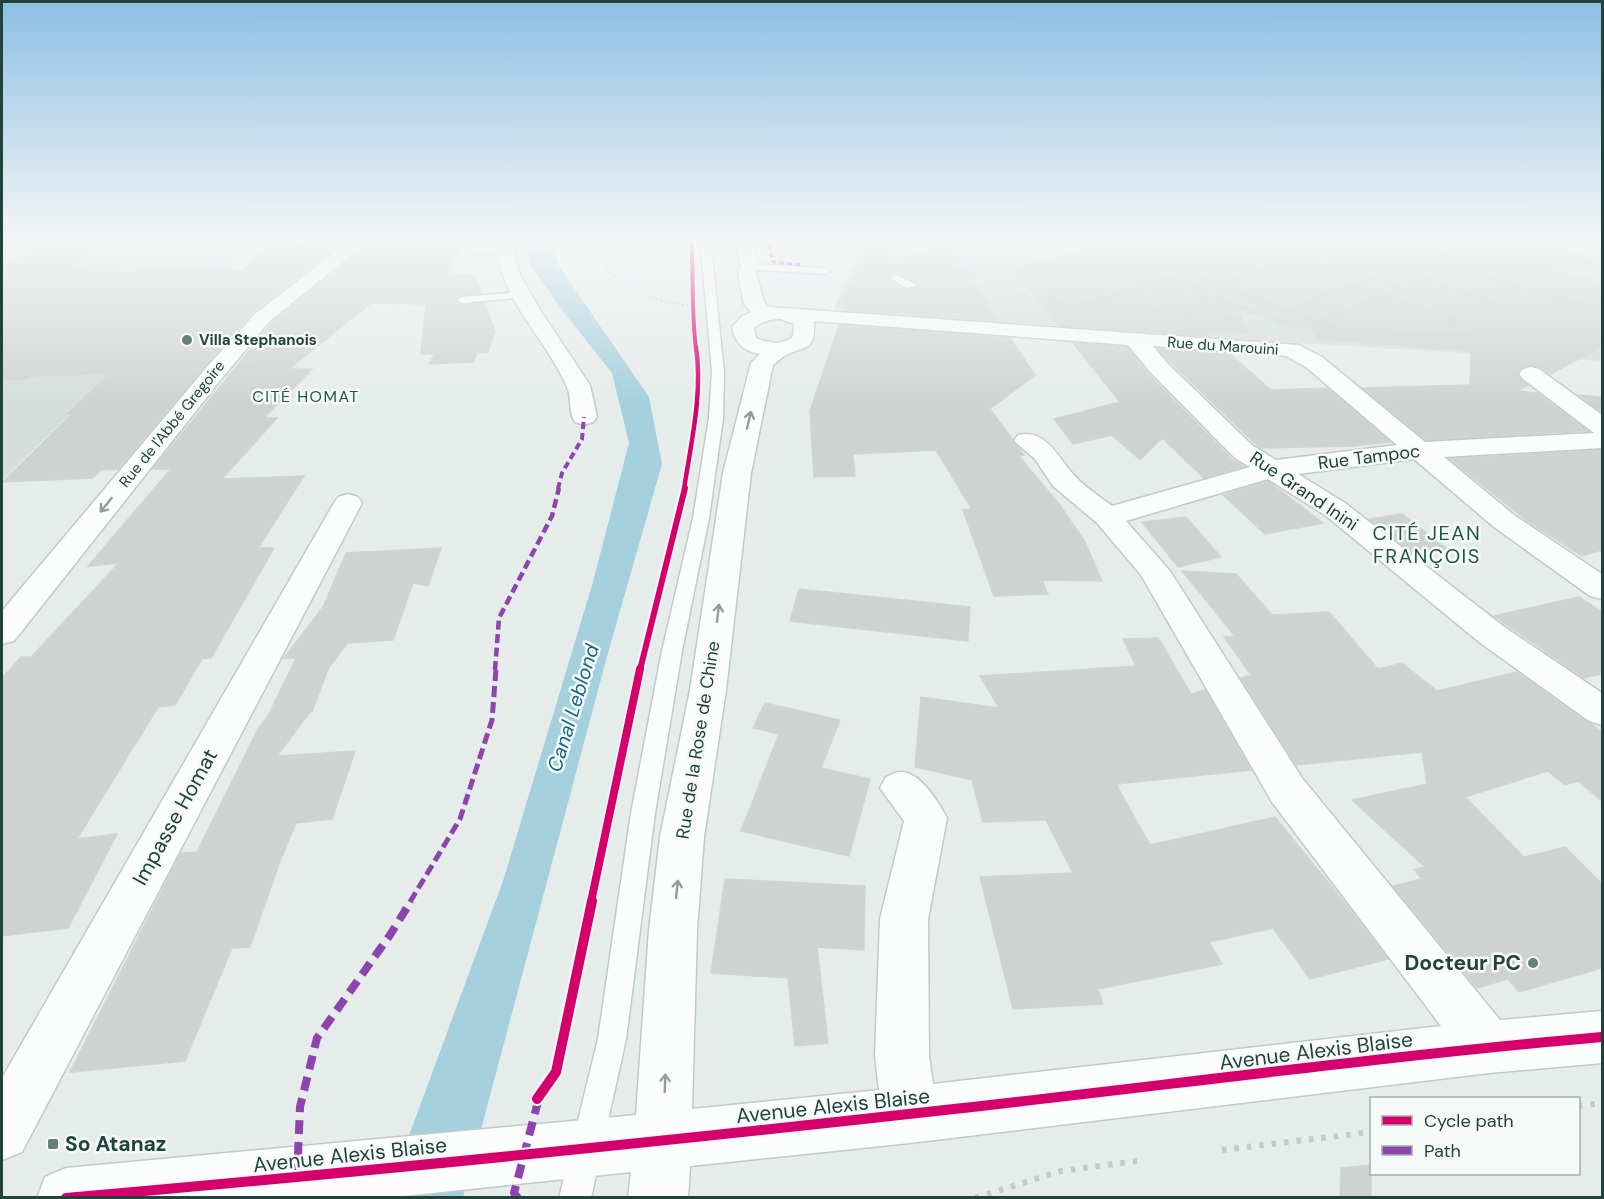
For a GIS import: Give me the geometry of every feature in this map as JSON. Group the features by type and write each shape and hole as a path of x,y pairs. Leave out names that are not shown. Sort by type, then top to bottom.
{"street":[{"name":"Rue de l'Abbé Gregoire","path":"2,633 214,373 262,318 294,293"},
{"path":"751,293 753,304 764,313"},
{"path":"521,295 580,387 584,417"},
{"path":"764,313 790,314 798,317 804,321 804,338 797,345 779,349 758,347 746,340 743,327 748,320 764,313"},
{"name":"Rue du Marouini","path":"798,317 814,315 1291,350 1314,362 1504,521 1602,589"},
{"name":"Rue Grand Inini","path":"1136,340 1160,369 1244,452 1335,509 1491,634 1602,711"},
{"name":"Rue de la Rose de Chine","path":"658,1197 663,1142 672,930 682,837 708,690 737,473 762,363 779,349"},
{"path":"1540,379 1602,427"},
{"name":"Rue Tampoc","path":"1107,517 1273,469 1421,450 1602,440"},
{"path":"1027,441 1045,454 1063,480 1107,517 1154,571 1287,790 1489,1047"},
{"name":"Impasse Homat","path":"2,1132 348,503"},
{"path":"901,788 926,818 904,919 902,1056 910,1115"},
{"name":"Avenue Alexis Blaise","path":"66,1197 293,1188 393,1167 479,1158 580,1173 663,1142 1489,1047 1602,1037"}],"lane":[{"path":"580,1173 612,1039 643,813 672,651 701,518 717,418 718,372 710,293"},
{"path":"462,300 521,295"}],"path":[{"path":"639,293 653,300 694,305 694,296"},
{"path":"1019,293 1058,311"},
{"path":"1072,306 1115,293"},
{"path":"1084,306 1127,293"},
{"path":"1201,293 1293,325"},
{"path":"1237,293 1343,330 1476,337"},
{"path":"1287,310 1335,293"},
{"path":"1373,293 1458,321"},
{"path":"1302,329 1393,293"},
{"path":"1465,293 1495,303"},
{"path":"1541,293 1589,307"},
{"path":"1191,300 1201,298 1204,294"},
{"path":"1047,296 1072,306 1094,311"},
{"path":"1158,316 1161,307"},
{"path":"1190,318 1191,311"},
{"path":"1221,321 1254,312"},
{"path":"1449,318 1456,336"},
{"path":"1580,1106 1602,1103"},
{"path":"1222,1150 1370,1132"},
{"path":"975,1197 1061,1171 1145,1160"}],"shaded area":[{"path":"2,293 202,293 84,400 2,480"},
{"path":"841,293 1602,293 1602,361 1283,342 834,309"}],"water":[{"name":"Canal Leblond","path":"550,293 577,293 649,397 662,464 606,660 463,1197 386,1198 503,881 593,582 629,443 612,373"}],"building":[{"path":"2,293 278,293 253,312 118,469 101,470 93,478 3,482 72,414 67,414 109,374 2,379"},
{"path":"308,293 481,293 462,295 455,301 462,305 485,303 495,331 488,352 477,353 473,362 429,364 435,354 421,354 426,304 371,303 289,369 312,369 264,418 277,418 222,479 304,476 258,548 274,548 211,658 202,659 175,705 158,707 77,839 117,834 68,928 2,936 2,678 21,657 31,657 119,563 88,566 171,469 153,469 271,324"},
{"path":"846,293 981,293 999,321 845,310 847,303 842,302"},
{"path":"1033,293 1602,293 1602,347 1550,374 1532,365 1522,367 1517,374 1528,385 1517,391 1537,393 1588,431 1426,440 1363,388 1470,385 1471,351 1319,339 1307,324 1296,329 1237,308 1249,333 1202,330 1210,336 1059,326"},
{"path":"839,325 1010,338 1035,375 990,409 1024,455 1019,456 1059,504 1084,540 1102,581 1042,580 1048,594 994,596 963,510 972,509 936,450 853,454 855,476 814,477 810,411"},
{"path":"1073,343 1127,347 1150,376 1233,460 1244,466 1204,478 1162,438 1140,460 1112,435 1073,444 1054,419 1120,402"},
{"path":"1158,349 1230,354 1271,390 1328,388 1390,442 1354,446 1260,448"},
{"path":"1579,395 1602,397 1602,413"},
{"path":"1602,450 1602,550 1582,556 1530,523 1450,459"},
{"path":"1268,481 1323,523 1265,534 1223,495"},
{"path":"1402,514 1449,550 1415,555 1369,519"},
{"path":"1186,517 1221,557 1178,567 1142,522"},
{"path":"441,548 428,586 413,583 393,640 348,643 329,667 312,712 277,756 355,751 332,819 296,823 250,947 232,948 185,1061 70,1072 181,853 197,852 296,658 284,658 323,607 346,553"},
{"path":"1182,571 1236,574 1272,615 1329,612 1378,669 1402,663 1437,691 1517,672 1602,732 1602,801 1578,781 1565,785 1548,771 1465,797 1524,857 1565,847 1602,884 1602,968 1519,992 1508,979 1477,988 1393,886 1422,879 1414,870 1425,867 1352,800 1427,784 1422,752 1296,765 1241,678 1251,675 1224,637 1235,636"},
{"path":"799,589 970,607 968,641 790,621"},
{"path":"1579,597 1602,612 1602,674 1584,678 1494,616"},
{"path":"1158,638 1191,694 1205,690 1251,770 1116,784 1150,845 1275,817 1388,959 1310,979 1273,928 1209,942 1222,964 1098,989 1103,1004 1013,1009 980,877 1073,873 1046,820 983,822 972,780 915,767 921,697 999,708 980,676 1136,666 1123,639"},
{"path":"765,703 840,720 821,768 870,779 849,856 741,831 779,734 753,728"},
{"path":"725,879 865,886 864,950 817,947 828,1043 795,1046 788,978 711,973"},
{"path":"1370,1165 1371,1197 1340,1197 1341,1168"}],"marked path":[{"path":"297,1178 300,1107 317,1038 390,935 460,819 492,720 499,618 552,516 562,473 582,439 584,417"},
{"path":"518,1198 514,1193 540,1094"}],"cycle path":[{"path":"537,1099 556,1072 646,642 683,499 695,416 699,365 693,325 694,293"},
{"path":"66,1198 600,1147 956,1109 1489,1047 1602,1037"}],"place":[{"name":"Villa Stephanois","path":"187,340"},
{"name":"Docteur PC","path":"1533,963"},
{"name":"So Atanaz","path":"53,1144"}],"district":[{"name":"CITÉ HOMAT","path":"306,396"},
{"name":"CITÉ JEAN FRANÇOIS","path":"1427,544"}]}
